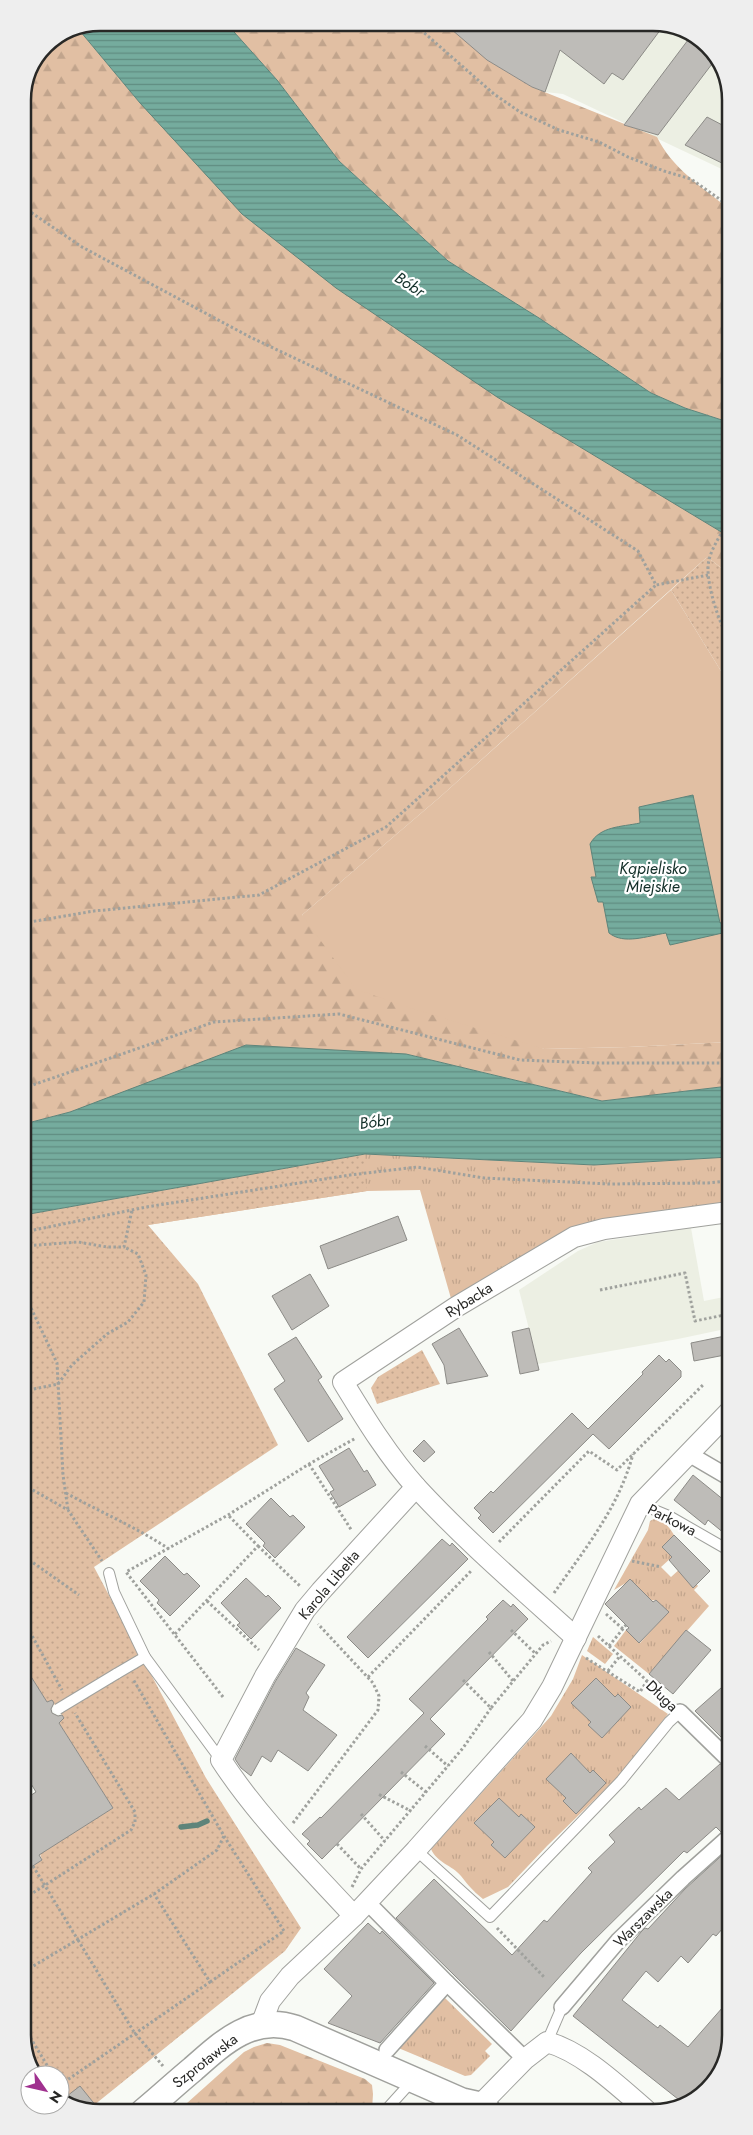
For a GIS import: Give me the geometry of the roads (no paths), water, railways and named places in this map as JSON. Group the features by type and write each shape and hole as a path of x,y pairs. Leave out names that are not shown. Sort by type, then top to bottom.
{"street":[{"name":"Rybacka","path":"416,1487 372,1429 343,1382 464,1302 574,1237 604,1229 722,1213"},
{"path":"261,2025 270,2001 285,1982 354,1907 416,1850 532,1720 583,1641 640,1504 722,1419"},
{"path":"689,1454 722,1473"},
{"path":"416,1487 486,1556 583,1641"},
{"name":"Karola Libelta","path":"221,1760 265,1676 309,1605 416,1487"},
{"name":"Długa","path":"680,1712 722,1753"},
{"path":"221,1760 282,1838 354,1907 446,1983 525,2059"},
{"name":"Warszawska","path":"562,2008 618,1941 722,1843"},
{"path":"387,2058 446,1983"},
{"name":"Szprotawska","path":"152,2104 228,2039 240,2032 261,2025 276,2024 295,2028 387,2058 414,2078 471,2104"},
{"path":"487,2104 525,2059 547,2042 563,2046 581,2058 638,2104"}],"lane":[{"name":"Parkowa","path":"640,1504 669,1516 722,1546"},
{"path":"109,1573 114,1592 145,1657 221,1760"},
{"path":"58,1709 145,1657"},
{"path":"416,1850 490,1917 621,1781 669,1722 680,1712"},
{"path":"547,2042 562,2008"},
{"path":"391,2104 414,2078"}],"water":[{"name":"Bóbr","path":"100,31 233,31 277,80 339,161 448,261 539,318 651,393 685,408 722,420 722,532 497,397 336,288 242,214 140,103 83,34"},
{"name":"Kąpielisko Miejskie","path":"693,795 720,923 722,923 722,933 670,945 666,933 629,939 615,937 609,933 603,902 598,902 591,877 596,877 590,844 594,838 605,830 640,823 639,807"},
{"name":"Bóbr","path":"246,1045 406,1054 602,1101 722,1087 722,1157 594,1165 365,1154 31,1214 31,1122 70,1112"}],"waterway":[{"path":"181,1827 198,1825 207,1821"}]}
